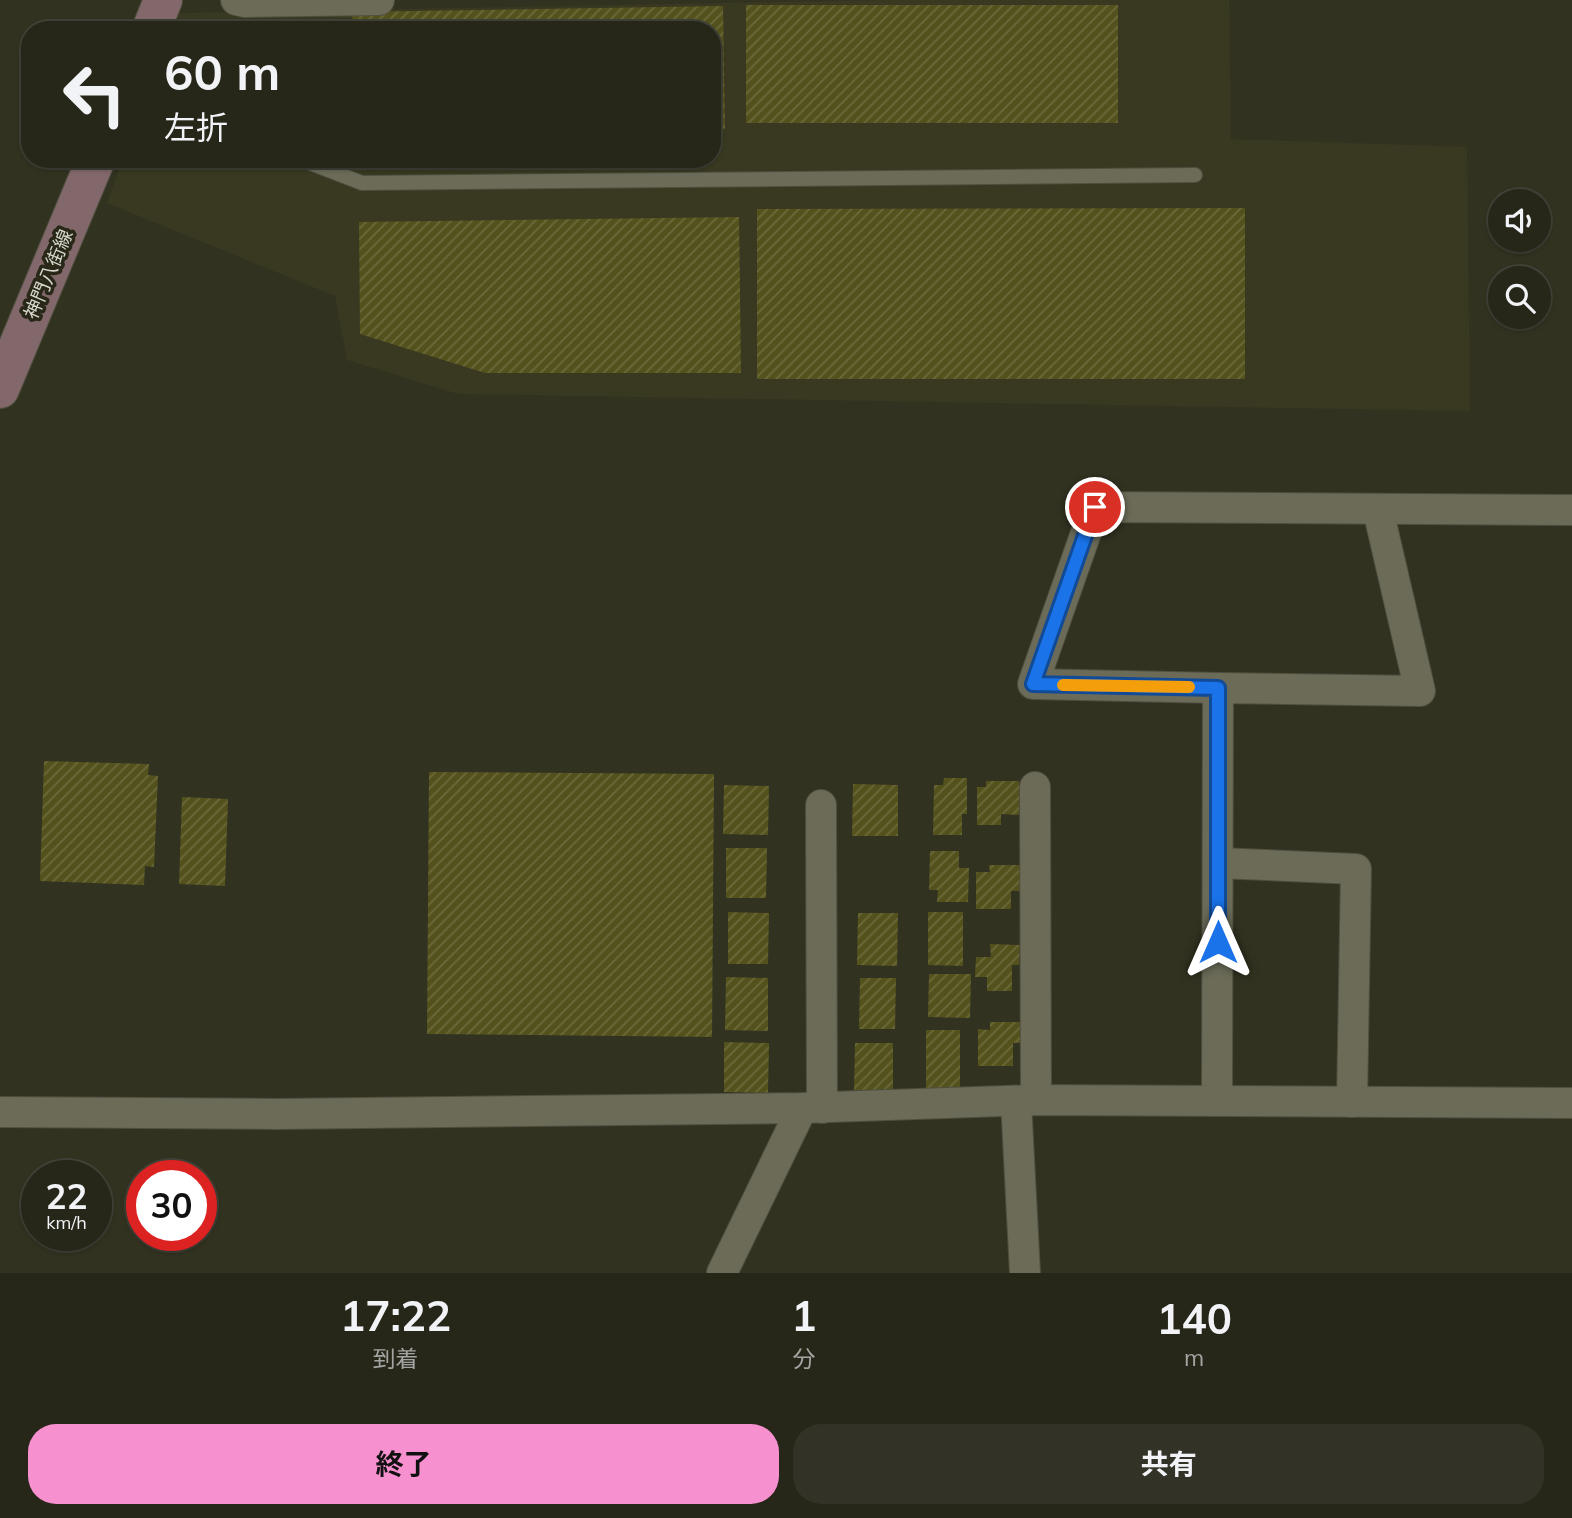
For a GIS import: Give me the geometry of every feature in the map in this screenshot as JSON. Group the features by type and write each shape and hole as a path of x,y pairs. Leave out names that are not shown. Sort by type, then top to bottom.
{"main road":[{"path":"155,21 163,0"},
{"name":"神門八街線","path":"0,389 92,168"}],"street":[{"path":"236,0 379,0"},
{"path":"1378,510 1420,691 1033,684 1095,507 1572,510"},
{"path":"1217,1101 1218,688"},
{"path":"1025,1273 1026,1100 1035,787"},
{"path":"722,1273 812,1108 821,805"},
{"path":"1218,863 1356,869 1352,1102"},
{"path":"0,1112 252,1115 812,1108 1026,1100 1572,1103"}],"lane":[{"path":"323,168 362,183 1195,175"}],"shaded area":[{"path":"889,0 1229,0 1231,139 1467,147 1470,411 458,394 347,360 335,296 107,203 120,168 721,168 721,21 176,21 179,13"}],"building":[{"path":"746,5 1118,5 1118,123 746,123"},
{"path":"723,6 725,129 721,129 721,21 352,21 352,12"},
{"path":"1245,208 1245,379 757,379 757,209"},
{"path":"739,217 741,373 485,373 360,334 359,222"},
{"path":"44,761 149,764 148,775 158,776 154,867 145,866 144,885 40,881"},
{"path":"429,772 714,774 712,1037 427,1034"},
{"path":"944,778 967,778 967,814 962,814 962,835 933,835 934,785 943,785"},
{"path":"986,781 1019,781 1019,815 1001,814 1001,825 977,825 977,787 986,787"},
{"path":"853,784 898,785 898,836 852,836"},
{"path":"724,785 769,786 768,835 723,834"},
{"path":"182,797 228,799 225,886 179,884"},
{"path":"726,848 767,848 766,898 726,898"},
{"path":"930,851 959,851 959,868 969,868 968,902 937,902 938,890 929,890"},
{"path":"989,865 1020,865 1020,891 1011,891 1011,909 976,909 976,872 990,872"},
{"path":"728,912 769,913 768,964 728,964"},
{"path":"928,912 963,912 963,966 928,965"},
{"path":"858,913 898,913 897,966 857,965"},
{"path":"990,944 1020,945 1019,965 1012,965 1012,991 987,991 987,977 975,977 976,957 991,957"},
{"path":"929,974 971,974 970,1018 928,1017"},
{"path":"726,977 768,978 768,1031 725,1030"},
{"path":"860,978 896,978 895,1029 859,1029"},
{"path":"990,1022 1023,1022 1023,1043 1013,1043 1013,1066 978,1066 978,1029 990,1030"},
{"path":"926,1030 960,1030 960,1089 926,1089"},
{"path":"724,1042 769,1043 768,1093 724,1092"},
{"path":"855,1043 893,1043 893,1094 854,1093"}],"slow traffic":[{"path":"1063,685 1189,687"}],"route":[{"path":"1095,507 1033,684 1218,688 1218,942"}]}
